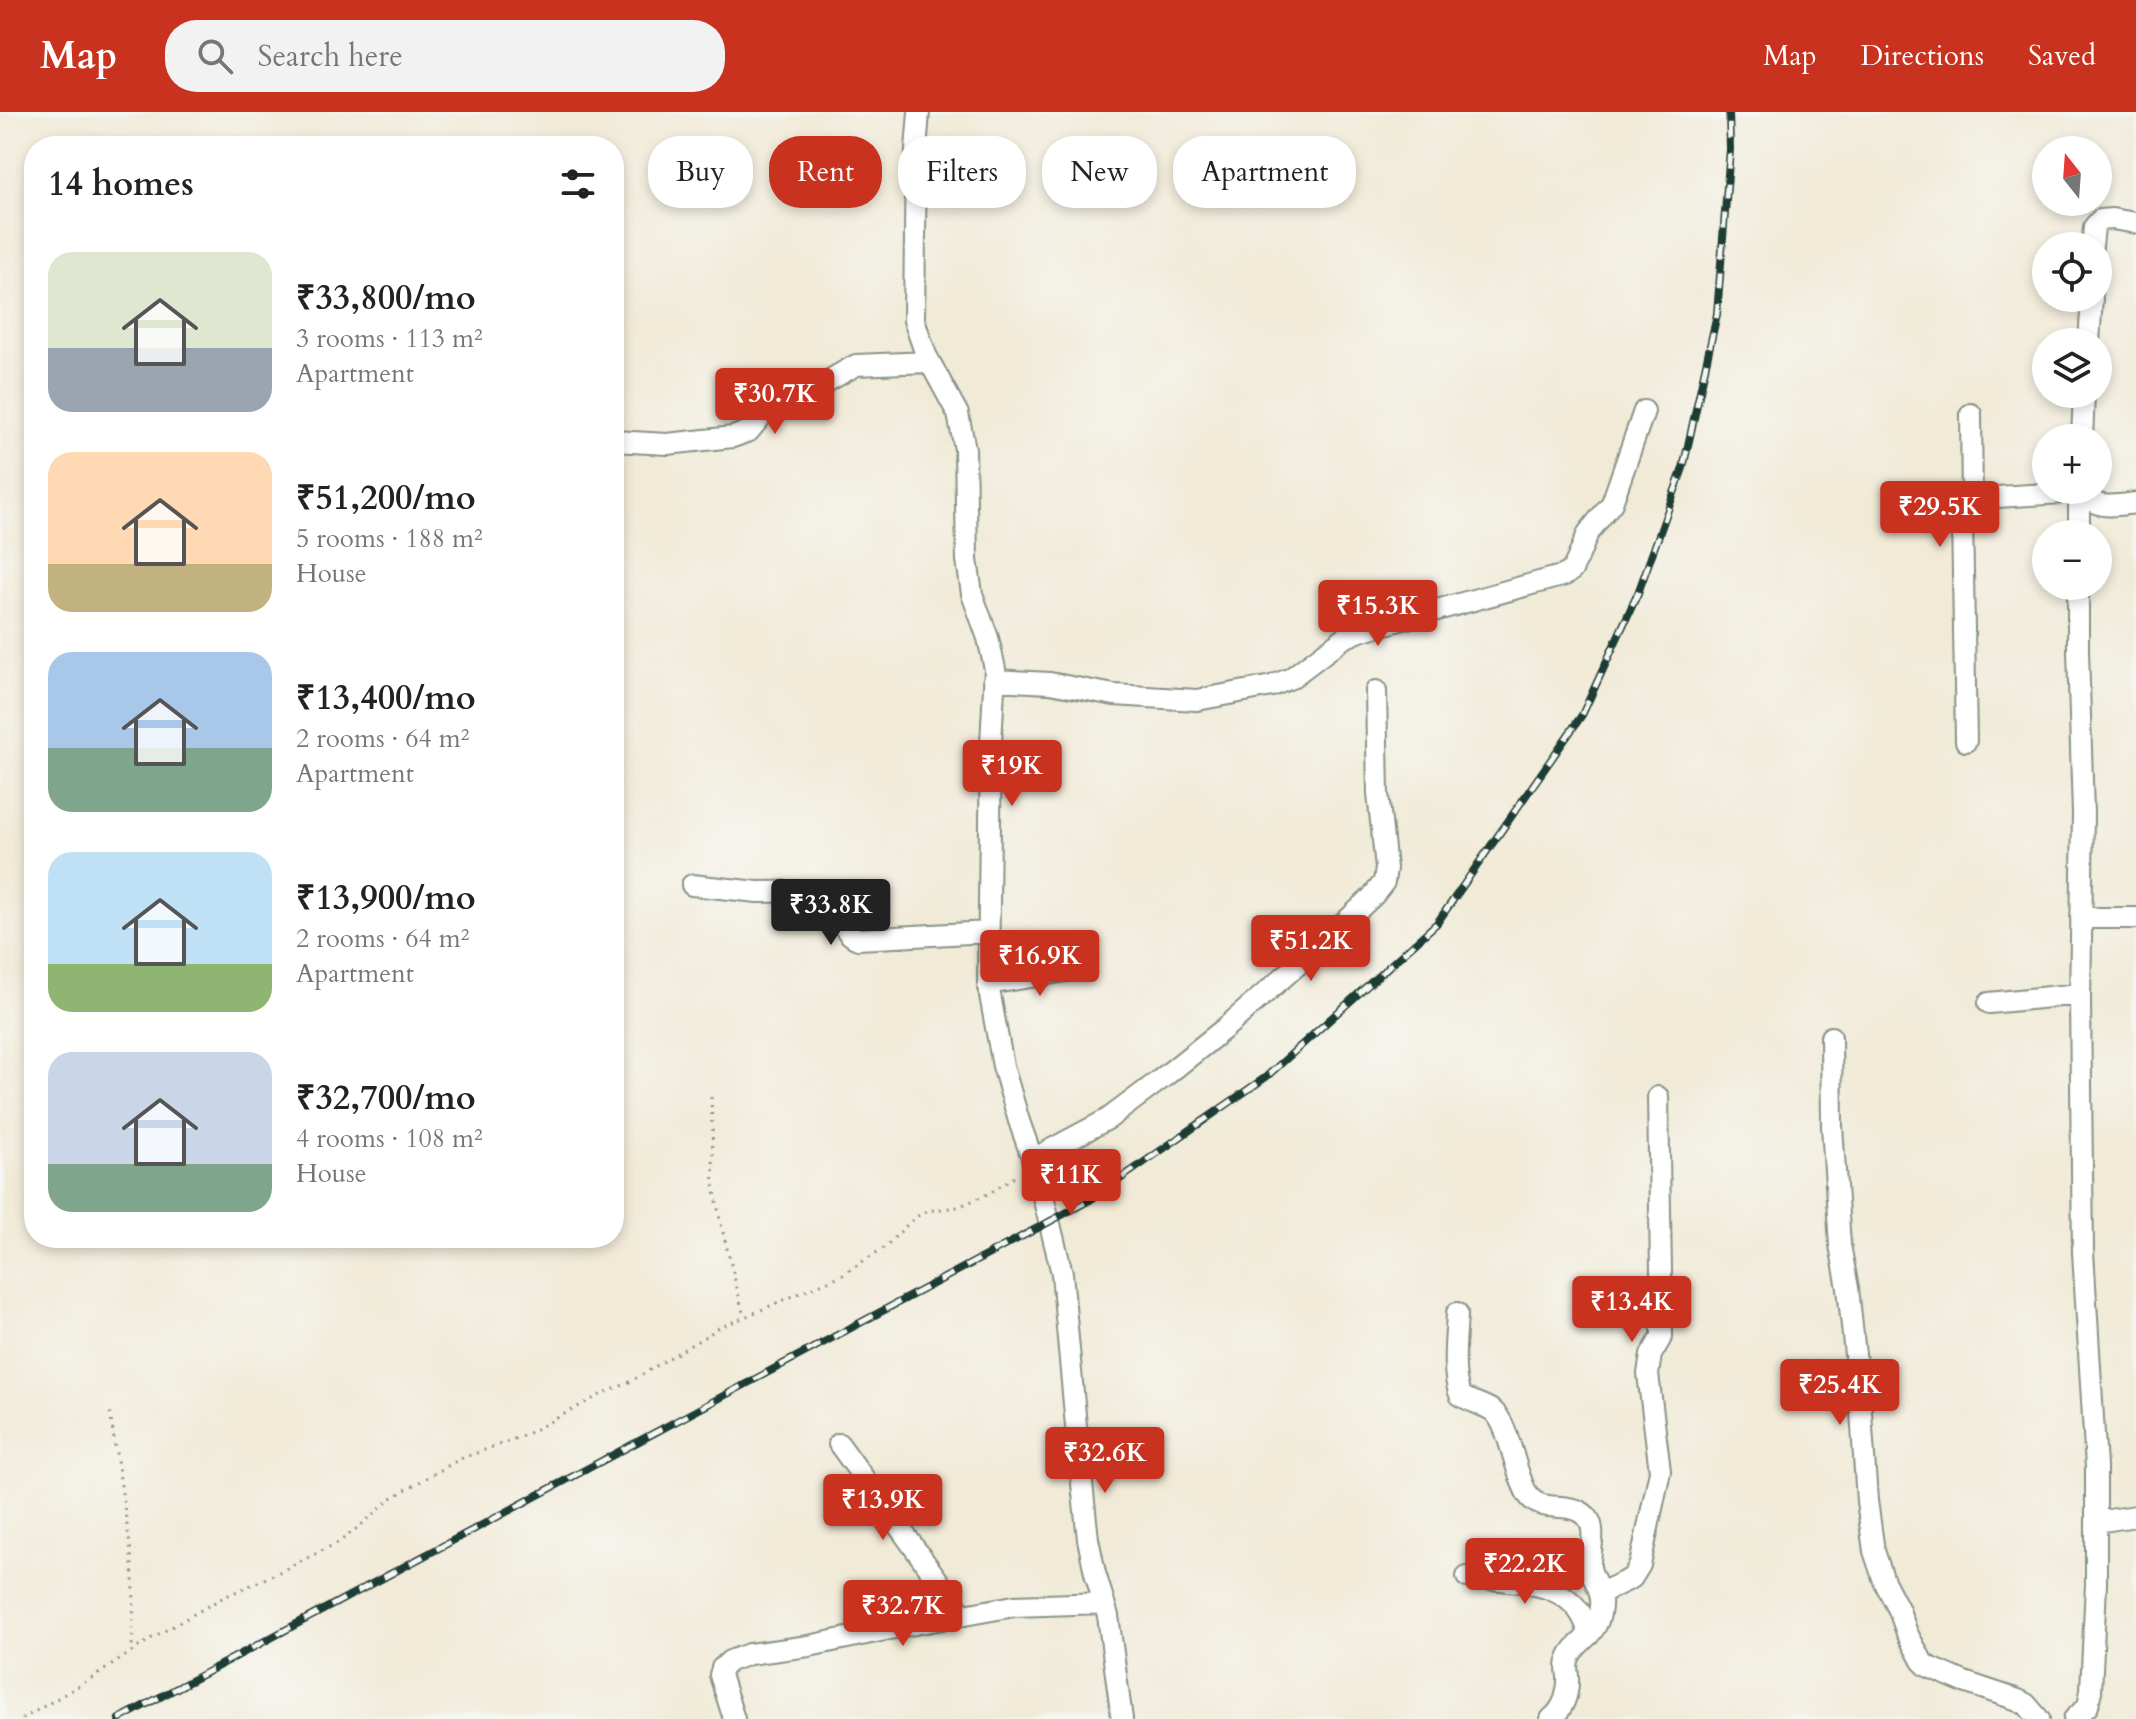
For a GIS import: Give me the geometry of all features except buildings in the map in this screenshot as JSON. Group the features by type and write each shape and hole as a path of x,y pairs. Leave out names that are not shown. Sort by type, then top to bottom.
{"street":[{"path":"919,112 914,320 929,362 958,414 964,440 967,560 972,594 995,669 988,984 1003,1066 1034,1162 1062,1273 1088,1539 1108,1616 1122,1719"},
{"path":"2093,232 2100,220 2136,223"},
{"path":"624,442 667,444 733,437 756,425 774,401 826,382 856,365 929,362"},
{"path":"994,680 1050,683 1114,695 1197,700 1225,696 1272,686 1291,678 1344,638 1360,631 1565,575 1572,570 1588,533 1612,503 1644,411"},
{"path":"1971,414 1972,502"},
{"path":"1966,741 1962,518 1965,508 1980,498 2032,494"},
{"path":"2095,504 2136,503"},
{"path":"2074,1719 2088,1706 2091,1691 2096,1584 2096,1467 2083,1252 2080,994 2083,814 2078,600"},
{"path":"1034,1162 1108,1119 1224,1029 1317,948 1384,882 1386,868 1378,794 1376,691"},
{"path":"692,885 758,892 822,891 833,900 849,934 858,939 988,932"},
{"path":"2081,918 2136,918"},
{"path":"988,984 1084,968"},
{"path":"1989,1003 2080,994"},
{"path":"1831,1037 1832,1126 1840,1245 1848,1288 1874,1551 1907,1633 1927,1666 2018,1700 2026,1704 2039,1719"},
{"path":"1601,1593 1632,1578 1640,1565 1660,1471 1648,1374 1651,1355 1662,1336 1658,1097"},
{"path":"1457,1313 1456,1358 1460,1395 1499,1417 1519,1477 1531,1500 1545,1506 1570,1508 1587,1516 1593,1535 1590,1566 1601,1593 1598,1621 1567,1661 1565,1701 1551,1719"},
{"path":"839,1444 963,1615"},
{"path":"2096,1522 2136,1516"},
{"path":"1467,1577 1543,1586 1561,1593 1586,1618 1589,1635"},
{"path":"734,1719 720,1675 722,1668 730,1661 749,1654 809,1646 1014,1606 1104,1603"}],"path":[{"path":"711,1097 714,1185 744,1317"},
{"path":"22,1719 222,1598 339,1542 393,1497 460,1459 523,1436 628,1383 719,1328 842,1275 885,1247 913,1219 926,1211 958,1207 990,1193 1034,1162"},
{"path":"110,1413 131,1552 134,1591 132,1651"}],"railway":[{"path":"119,1719 1090,1200 1266,1077 1437,923 1582,715 1638,593 1683,468 1717,314 1730,149 1729,112"}]}
